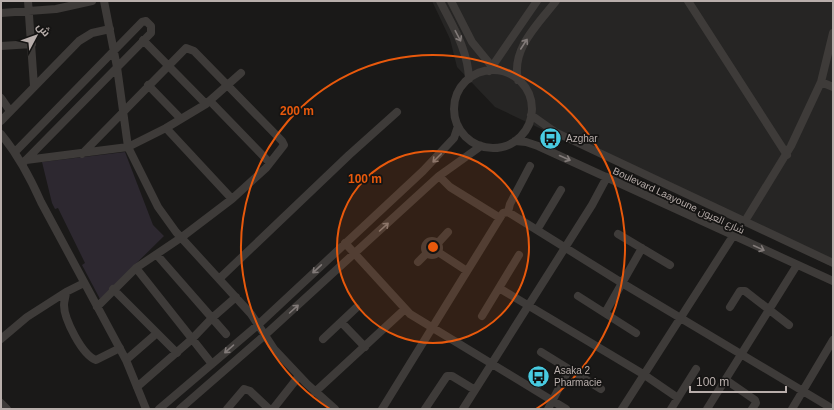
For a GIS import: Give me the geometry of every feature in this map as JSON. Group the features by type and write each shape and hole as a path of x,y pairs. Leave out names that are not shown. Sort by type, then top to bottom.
{"street":[{"path":"28,1 30,12 34,86"},
{"path":"1,13 56,9 92,1"},
{"path":"104,1 117,67 128,147 158,207 182,237 259,324 274,348 299,376 335,409"},
{"path":"440,1 463,47 469,79"},
{"path":"451,1 472,42 492,70"},
{"path":"492,70 537,1"},
{"path":"518,80 516,63 521,48 556,1"},
{"path":"688,1 787,155"},
{"path":"15,152 144,21 152,28 151,33 25,162"},
{"path":"1,121 34,86 86,36 110,29"},
{"path":"745,221 787,155 821,82 833,33"},
{"path":"143,40 167,66 270,163"},
{"path":"1,46 32,44"},
{"path":"82,154 182,50 189,48 284,143 282,150 270,163 232,199 182,237 136,268 113,289 97,307"},
{"path":"492,70 503,72 518,80 529,96 531,115 527,130 515,141 499,148 481,146 467,139 458,126 455,118 455,101 458,92 469,79 482,72 492,70"},
{"path":"25,162 128,147 181,120 208,103 241,73"},
{"path":"821,82 833,87"},
{"path":"148,85 181,120"},
{"path":"1,98 10,111"},
{"path":"219,279 354,150 397,112"},
{"name":"Boulevard Laayoune شارع العيون","path":"531,115 555,132 833,263"},
{"path":"159,409 259,324 440,154 454,138 458,126"},
{"path":"166,128 232,199"},
{"path":"1,134 25,162 84,283 126,360 146,409"},
{"name":"Boulevard Laayoune شارع العيون","path":"515,141 526,142 538,146 833,282"},
{"path":"180,409 265,335 439,176 481,146"},
{"path":"508,212 510,204 530,166"},
{"path":"439,176 450,188 500,218"},
{"path":"463,409 490,364 566,247 607,177"},
{"path":"537,230 560,190"},
{"path":"382,409 503,213 508,212 622,283 833,409"},
{"path":"438,242 448,232"},
{"path":"618,234 670,265"},
{"path":"622,409 643,374 733,236"},
{"path":"433,240 438,242 440,247 438,252 432,255 427,252 425,248 427,243 433,240"},
{"path":"345,242 405,309 431,328 566,409"},
{"path":"605,313 642,248"},
{"path":"418,262 427,252"},
{"path":"438,252 466,271"},
{"path":"156,254 226,334"},
{"path":"482,316 519,256"},
{"path":"707,409 797,265"},
{"path":"136,268 212,364"},
{"path":"1,338 27,317 66,292 84,283"},
{"path":"499,288 643,374 678,398"},
{"path":"113,289 177,353"},
{"path":"730,307 740,291 745,291 789,325"},
{"path":"66,292 65,309 78,342 86,353 96,360 120,348"},
{"path":"578,296 636,333"},
{"path":"137,387 177,353 212,318 236,297"},
{"path":"323,339 356,308"},
{"path":"315,392 405,309"},
{"path":"341,322 365,347"},
{"path":"126,360 157,333"},
{"path":"792,409 833,340"},
{"path":"541,352 602,389"},
{"path":"548,409 554,401 569,369"},
{"path":"671,409 696,369"},
{"path":"273,409 299,376"},
{"path":"425,409 447,376 452,376 475,390"},
{"path":"726,380 753,397 756,403 752,409"},
{"path":"227,409 244,389 250,391 269,409"},
{"path":"1,403 7,409"}],"shaded area":[{"path":"432,1 833,1 833,267 495,107 457,67 450,39"},
{"path":"125,152 153,225 164,236 100,299 82,265 85,263 58,208 55,209 52,203 42,162"}],"place":[{"name":"Azghar","path":"550,138"},
{"name":"Asaka 2 Pharmacie","path":"538,376"}]}
